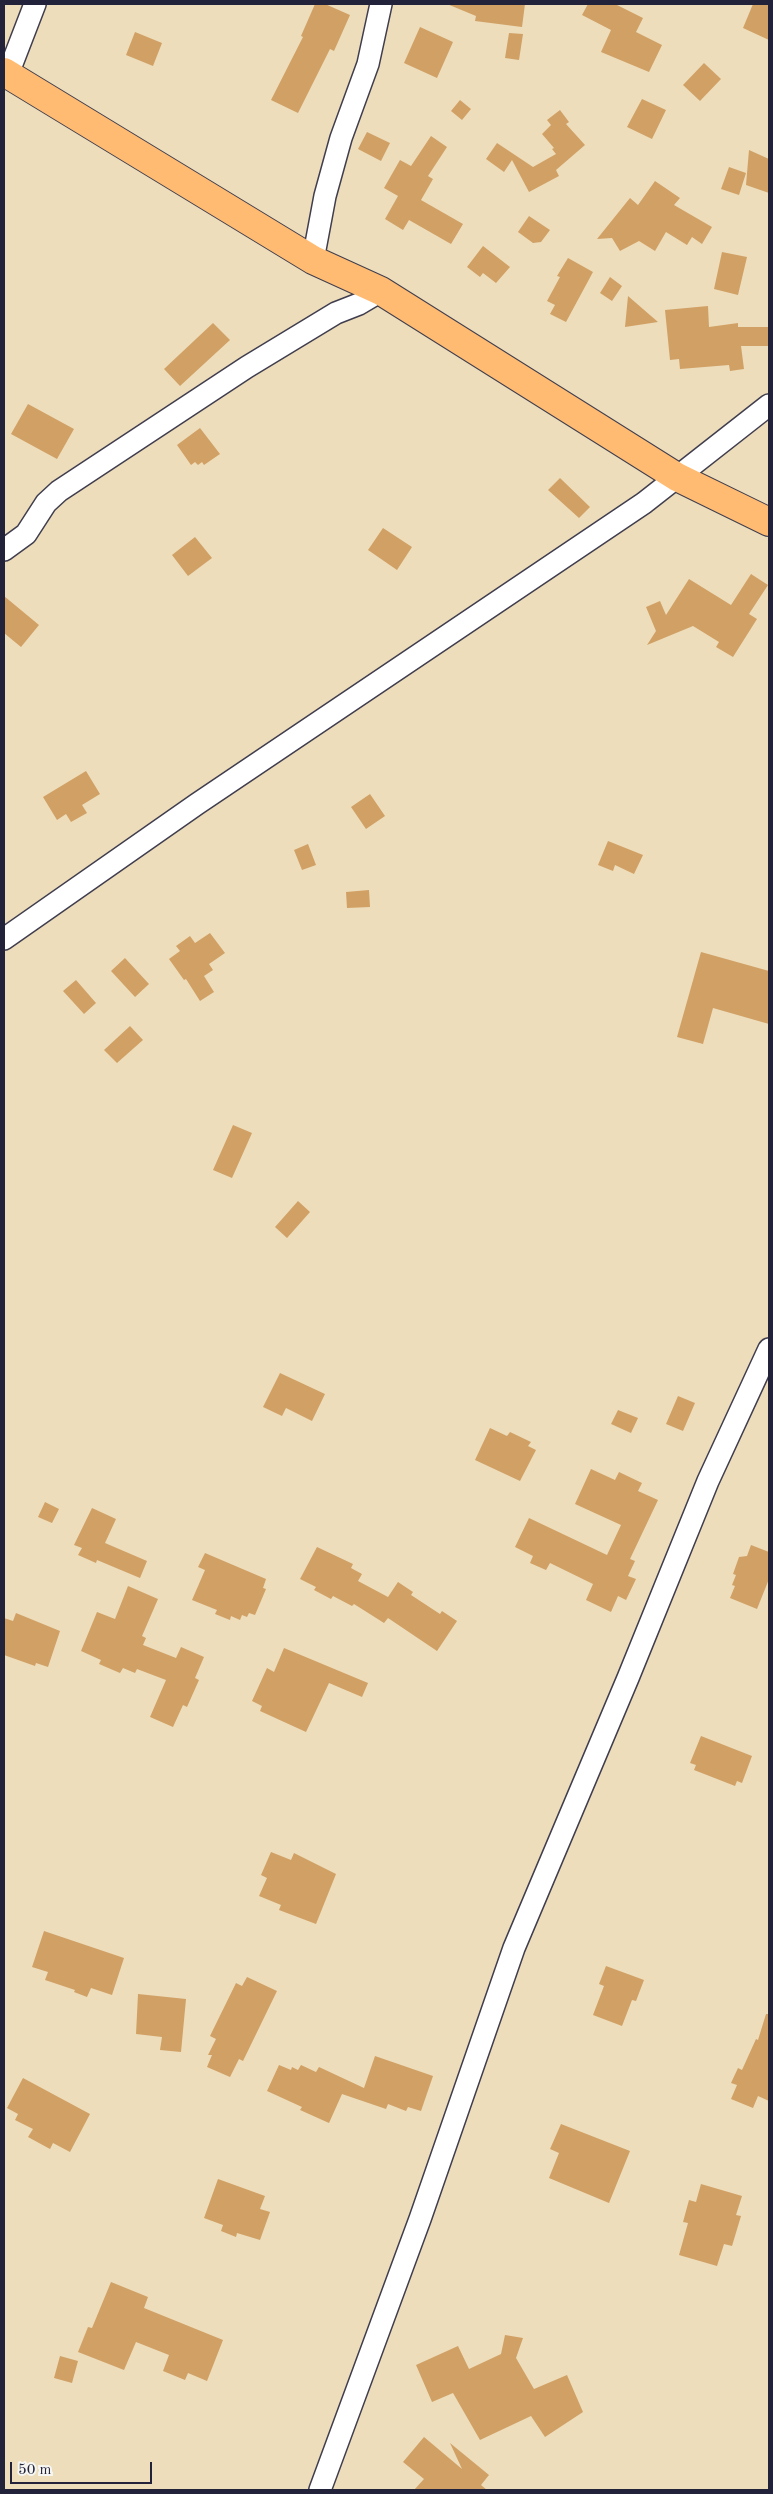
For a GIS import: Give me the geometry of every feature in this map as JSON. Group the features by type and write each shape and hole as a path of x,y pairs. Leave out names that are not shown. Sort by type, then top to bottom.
{"main road":[{"path":"6,73 313,260 381,291 677,478 769,522"}],"street":[{"path":"6,73 35,4"},
{"path":"313,260 325,196 341,138 368,64 381,4"},
{"path":"4,550 26,534 46,503 59,491 247,367 336,313 359,304 381,291"},
{"path":"4,939 205,799 644,503 769,405"},
{"path":"320,2490 420,2219 514,1948 628,1678 708,1481 769,1349"}],"building":[{"path":"315,4 325,4 350,15 334,51 330,49 298,113 271,100 303,37 301,36"},
{"path":"447,4 525,4 522,27 475,21 476,16"},
{"path":"588,4 615,4 643,18 636,32 662,45 649,72 601,52 611,30 582,15"},
{"path":"753,4 769,4 769,40 743,28"},
{"path":"420,27 453,42 437,78 404,63"},
{"path":"135,32 162,43 153,66 126,55"},
{"path":"509,33 523,34 519,60 505,58"},
{"path":"704,63 721,79 700,101 683,85"},
{"path":"642,99 666,110 652,139 627,127"},
{"path":"460,100 471,109 462,120 451,111"},
{"path":"560,110 569,122 566,124 585,145 556,170 559,176 529,192 512,160 504,172 486,159 497,143 533,167 556,154 552,149 554,148 542,134 551,125 547,120"},
{"path":"367,132 390,143 381,161 358,149"},
{"path":"431,136 447,147 428,176 433,179 421,200 463,224 451,244 409,220 403,230 385,219 398,196 384,188 400,160 411,166"},
{"path":"749,150 769,159 769,193 746,185"},
{"path":"729,167 746,173 739,195 721,189"},
{"path":"655,181 680,198 674,205 712,227 702,244 692,237 687,245 666,232 655,251 639,241 620,251 612,238 597,239 630,198 638,205"},
{"path":"529,216 550,230 541,242 533,243 518,232"},
{"path":"483,246 510,267 496,283 483,273 480,277 467,267"},
{"path":"722,252 747,257 738,295 714,289"},
{"path":"568,258 593,272 566,322 550,314 555,305 547,301 560,277 557,276"},
{"path":"610,277 622,286 612,301 600,293"},
{"path":"628,296 658,322 625,327"},
{"path":"708,306 709,327 738,323 738,327 769,327 769,346 741,346 744,369 730,371 729,365 680,369 679,359 670,360 665,310"},
{"path":"213,323 230,340 180,386 164,369"},
{"path":"28,404 74,429 57,459 11,434"},
{"path":"200,428 220,454 204,465 202,462 198,465 195,462 191,465 177,445"},
{"path":"560,478 590,507 579,518 548,490"},
{"path":"383,528 412,547 397,570 368,550"},
{"path":"195,537 212,558 188,576 172,555"},
{"path":"751,574 768,585 749,614 757,619 733,657 716,647 719,642 693,626 647,645 656,631 646,607 660,601 666,615 689,579 731,605"},
{"path":"4,596 39,625 21,647 4,633"},
{"path":"86,771 100,794 82,805 87,813 71,822 66,814 57,820 43,797"},
{"path":"370,794 385,816 366,829 351,807"},
{"path":"608,841 643,855 634,874 615,865 613,871 598,865"},
{"path":"308,844 316,865 302,870 294,850"},
{"path":"369,890 370,907 347,908 346,892"},
{"path":"210,933 225,953 209,964 213,970 204,976 214,992 200,1001 186,979 184,980 169,959 180,951 176,946 190,936 195,943"},
{"path":"701,952 769,971 769,1024 713,1008 703,1044 677,1037"},
{"path":"125,958 149,984 135,997 111,971"},
{"path":"76,980 96,1003 84,1014 63,991"},
{"path":"130,1026 143,1040 117,1063 104,1050"},
{"path":"233,1125 252,1133 232,1178 213,1170"},
{"path":"298,1201 310,1212 287,1238 275,1227"},
{"path":"280,1373 325,1394 312,1421 286,1408 282,1416 263,1407"},
{"path":"678,1396 695,1403 683,1431 666,1424"},
{"path":"618,1410 638,1418 631,1433 611,1424"},
{"path":"490,1428 507,1436 510,1432 531,1442 528,1446 536,1450 520,1481 475,1460"},
{"path":"591,1469 615,1480 619,1472 642,1483 638,1491 658,1500 630,1559 635,1561 628,1576 636,1579 626,1600 618,1596 611,1612 586,1600 593,1584 550,1563 546,1570 530,1563 533,1556 515,1547 529,1518 607,1555 621,1525 575,1504"},
{"path":"45,1502 59,1509 52,1523 38,1517"},
{"path":"92,1508 116,1519 105,1543 147,1561 140,1578 97,1560 96,1563 78,1555 82,1548 74,1545"},
{"path":"751,1545 769,1552 769,1579 757,1609 730,1598 735,1586 732,1585 736,1575 733,1574 739,1557 747,1556"},
{"path":"317,1547 353,1564 351,1568 362,1574 358,1581 388,1597 398,1582 413,1592 411,1595 440,1614 442,1611 457,1621 437,1651 388,1618 384,1623 354,1604 352,1606 333,1596 331,1599 314,1590 316,1587 300,1579"},
{"path":"205,1553 266,1579 263,1588 266,1589 255,1615 249,1613 247,1617 242,1615 240,1620 231,1616 230,1620 215,1614 217,1610 192,1600 205,1570 198,1567"},
{"path":"128,1586 158,1599 142,1636 146,1638 143,1645 176,1658 181,1647 204,1657 195,1678 199,1680 187,1707 183,1705 173,1727 150,1717 166,1680 137,1669 135,1673 123,1668 120,1673 99,1664 101,1660 81,1651 97,1612 115,1619"},
{"path":"16,1613 60,1631 48,1667 36,1663 35,1666 4,1655 4,1618 13,1621"},
{"path":"284,1648 368,1683 362,1697 329,1683 306,1732 260,1711 262,1706 252,1701 267,1668 274,1672"},
{"path":"701,1736 752,1756 742,1783 737,1781 735,1786 694,1770 696,1765 690,1763"},
{"path":"271,1852 291,1860 294,1853 336,1874 316,1924 279,1910 281,1905 259,1896 267,1878 261,1875"},
{"path":"44,1931 124,1958 112,1995 91,1988 87,1997 74,1992 75,1990 45,1980 48,1972 32,1967"},
{"path":"606,1966 644,1980 636,2001 632,2000 622,2026 593,2015 604,1986 599,1984"},
{"path":"247,1977 277,1991 243,2061 239,2059 230,2077 207,2067 212,2055 208,2055 216,2039 210,2036 236,1983 242,1986"},
{"path":"138,1994 186,1999 181,2052 160,2050 162,2037 136,2034"},
{"path":"766,2014 769,2014 769,2101 758,2096 753,2108 731,2099 737,2085 731,2083 738,2068 742,2070 756,2039 758,2040"},
{"path":"375,2056 433,2076 421,2111 408,2107 406,2111 388,2104 386,2109 342,2094 329,2123 300,2110 302,2107 267,2091 279,2065 291,2070 292,2067 298,2070 301,2065 316,2072 319,2067 364,2088"},
{"path":"23,2078 90,2114 70,2152 53,2143 50,2149 28,2137 33,2129 15,2120 18,2114 7,2108"},
{"path":"561,2124 630,2151 609,2203 549,2178 559,2153 550,2149"},
{"path":"218,2179 265,2196 260,2209 270,2212 260,2240 237,2233 236,2237 221,2231 223,2225 204,2218"},
{"path":"701,2184 742,2196 736,2215 741,2216 732,2246 724,2244 717,2266 679,2255 688,2223 683,2222 689,2200 696,2202"},
{"path":"111,2282 148,2297 144,2308 223,2340 207,2381 188,2373 185,2380 163,2371 169,2355 136,2342 124,2370 78,2352 88,2327 92,2328"},
{"path":"505,2335 523,2338 516,2358 534,2389 567,2375 583,2412 545,2437 531,2416 480,2440 453,2393 432,2402 416,2365 458,2346 469,2369 501,2354"},
{"path":"60,2356 78,2361 72,2383 54,2378"},
{"path":"424,2437 462,2469 450,2443 489,2475 481,2485 487,2490 414,2490 424,2479 403,2462"}]}
